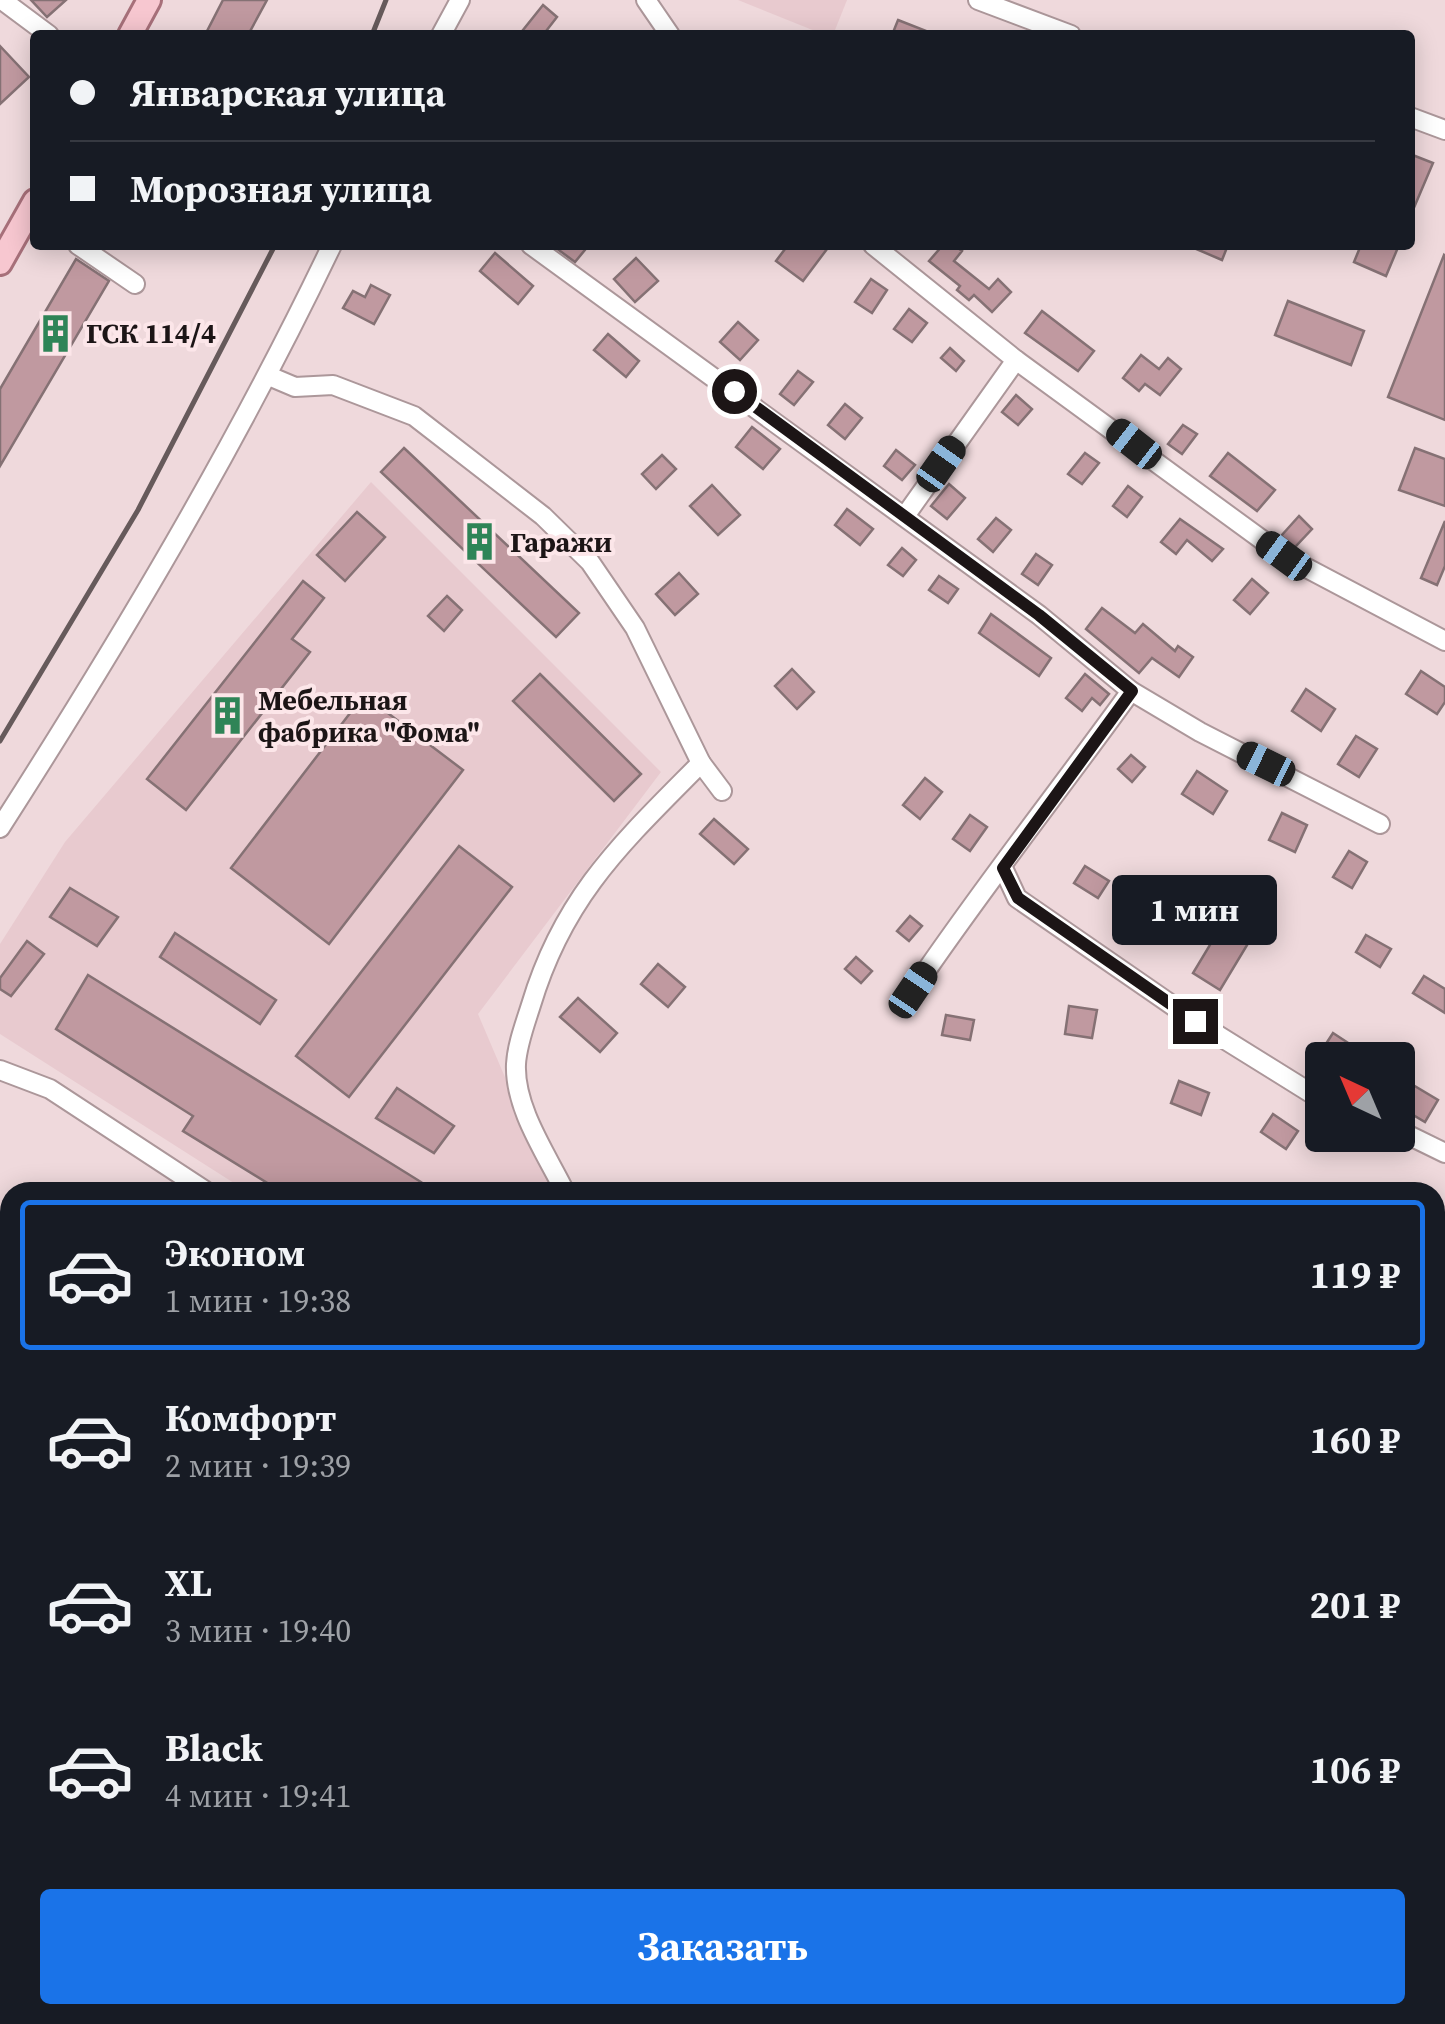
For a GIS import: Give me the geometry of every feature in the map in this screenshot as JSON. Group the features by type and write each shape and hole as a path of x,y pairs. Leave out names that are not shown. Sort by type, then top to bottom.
{"main road":[{"path":"133,30 149,0"},
{"path":"0,263 30,215"}],"street":[{"path":"2,0 42,30"},
{"path":"445,30 460,0"},
{"path":"646,0 667,30"},
{"path":"978,0 1059,30"},
{"path":"1415,119 1445,130"},
{"path":"85,250 135,284"},
{"path":"0,828 103,667 270,376 330,250"},
{"path":"539,250 1039,615 1132,691 1200,732 1380,824"},
{"path":"879,250 1016,360 1284,556 1445,641"},
{"path":"905,516 1016,360"},
{"path":"270,376 295,387 334,386 414,416 544,516 590,562 635,628 701,764 722,791"},
{"path":"913,990 975,898 1003,868 1132,691"},
{"path":"561,1182 526,1114 516,1066 541,972 560,927 603,863 701,764"},
{"path":"1003,868 1018,898 1195,1021 1305,1089"},
{"path":"0,1070 50,1089 192,1182"},
{"path":"1415,1138 1445,1153"}],"shaded area":[{"path":"738,0 847,0 835,30 813,30"},
{"path":"371,482 661,772 478,1014 550,1182 232,1182 0,1034 0,944 65,842"}],"building":[{"path":"31,0 66,0 47,17"},
{"path":"223,0 267,0 251,30 208,30"},
{"path":"543,5 557,17 547,30 523,30"},
{"path":"898,20 924,30 894,30"},
{"path":"0,46 29,77 0,104"},
{"path":"1415,156 1433,163 1415,205"},
{"path":"559,250 585,250 575,262"},
{"path":"784,250 826,250 803,281 776,261"},
{"path":"939,250 961,250 954,261 989,289 998,279 1011,292 992,312 974,295 969,300 957,290 960,286 929,261"},
{"path":"1199,250 1226,250 1222,260"},
{"path":"1359,250 1397,250 1386,276 1354,262"},
{"path":"495,253 533,286 518,304 480,271"},
{"path":"1445,256 1445,420 1388,397"},
{"path":"636,258 658,281 635,302 614,279"},
{"name":"ГСК 114/4","path":"76,259 109,281 0,466 0,389"},
{"path":"871,279 887,290 872,313 855,302"},
{"path":"371,285 390,295 374,324 343,308 353,291 365,297"},
{"path":"1288,301 1364,331 1351,365 1275,335"},
{"path":"909,309 927,323 912,342 894,329"},
{"path":"1042,311 1094,351 1078,371 1025,333"},
{"path":"738,322 758,340 740,360 720,342"},
{"path":"608,334 639,361 626,377 594,350"},
{"path":"950,348 964,361 956,371 941,358"},
{"path":"1141,355 1159,369 1168,358 1181,369 1160,395 1145,384 1139,391 1123,378"},
{"path":"798,371 813,382 794,405 780,394"},
{"path":"1016,395 1032,409 1018,425 1002,412"},
{"path":"845,404 862,418 845,439 828,425"},
{"path":"1183,425 1197,434 1182,454 1168,444"},
{"path":"752,427 780,449 763,469 736,447"},
{"name":"Гаражи","path":"404,448 579,613 556,637 381,472"},
{"path":"1415,448 1445,459 1445,506 1399,490"},
{"path":"896,450 915,465 902,480 884,466"},
{"path":"1085,453 1099,463 1082,484 1068,474"},
{"path":"1228,453 1275,490 1257,511 1210,476"},
{"path":"662,455 676,469 656,489 642,474"},
{"path":"949,484 965,498 947,519 931,506"},
{"path":"712,485 740,515 718,535 690,506"},
{"path":"1128,486 1142,497 1127,517 1113,506"},
{"path":"847,509 873,529 860,545 835,525"},
{"path":"357,512 385,537 345,581 317,555"},
{"path":"1299,516 1312,529 1295,547 1281,536"},
{"path":"996,518 1011,530 993,552 978,539"},
{"path":"1180,519 1223,549 1212,561 1187,540 1176,554 1161,542"},
{"path":"1445,521 1445,566 1437,585 1421,578"},
{"path":"902,548 916,560 903,576 888,565"},
{"path":"1036,554 1052,565 1038,585 1022,574"},
{"path":"679,573 698,594 675,615 656,594"},
{"path":"939,576 958,589 948,603 929,590"},
{"path":"1252,579 1268,593 1250,614 1234,600"},
{"name":"Мебельная фабрика \"Фома\"","path":"303,581 324,598 292,639 310,652 186,810 147,779"},
{"path":"447,596 462,610 444,631 428,616"},
{"path":"1102,608 1135,633 1143,624 1175,651 1178,646 1193,657 1179,677 1152,658 1139,673 1086,629"},
{"path":"991,614 1051,658 1039,676 979,633"},
{"path":"792,669 814,692 797,709 775,686"},
{"path":"1421,671 1445,687 1445,702 1437,714 1406,694"},
{"path":"540,674 641,774 614,801 513,701"},
{"path":"1085,674 1109,694 1100,705 1092,698 1082,711 1066,698"},
{"path":"1306,689 1335,709 1321,731 1292,711"},
{"path":"364,695 463,770 329,944 231,868"},
{"path":"1356,736 1377,749 1359,777 1338,764"},
{"path":"1131,755 1145,767 1132,782 1118,769"},
{"path":"1197,771 1227,791 1213,814 1182,794"},
{"path":"925,778 942,792 920,819 903,805"},
{"path":"1282,813 1307,825 1295,852 1269,840"},
{"path":"970,815 987,827 970,851 953,839"},
{"path":"714,819 748,849 734,864 700,834"},
{"path":"459,846 512,887 349,1097 296,1056"},
{"path":"1349,851 1367,862 1352,888 1333,877"},
{"path":"1085,866 1109,881 1098,898 1074,883"},
{"path":"70,888 118,917 97,946 50,917"},
{"path":"1234,905 1261,922 1220,990 1193,973"},
{"path":"910,916 922,926 909,941 897,931"},
{"path":"175,933 276,1000 260,1024 160,957"},
{"path":"1366,935 1391,949 1380,967 1356,952"},
{"path":"27,941 44,954 11,996 0,989 0,978"},
{"path":"856,957 872,971 861,983 845,969"},
{"path":"658,964 685,987 668,1007 641,984"},
{"path":"88,975 421,1182 266,1182 183,1131 193,1116 56,1029"},
{"path":"1424,976 1445,989 1445,1013 1413,993"},
{"path":"578,998 617,1033 600,1052 560,1017"},
{"path":"1069,1006 1097,1010 1092,1038 1065,1034"},
{"path":"946,1015 974,1020 970,1040 942,1035"},
{"path":"1333,1033 1347,1042 1327,1042"},
{"path":"1179,1081 1209,1093 1201,1115 1171,1103"},
{"path":"1415,1086 1438,1100 1425,1122 1415,1116"},
{"path":"397,1088 454,1126 434,1153 376,1118"},
{"path":"1273,1114 1298,1131 1286,1149 1261,1132"}],"railway":[{"path":"374,30 386,0"},
{"path":"0,741 138,510 272,250"}],"place":[{"name":"ГСК 114/4","path":"56,333"},
{"name":"Гаражи","path":"480,542"},
{"name":"Мебельная фабрика \"Фома\"","path":"228,716"}],"route":[{"path":"734,391 1039,615 1132,691 1003,868 1018,898 1195,1021"}]}
